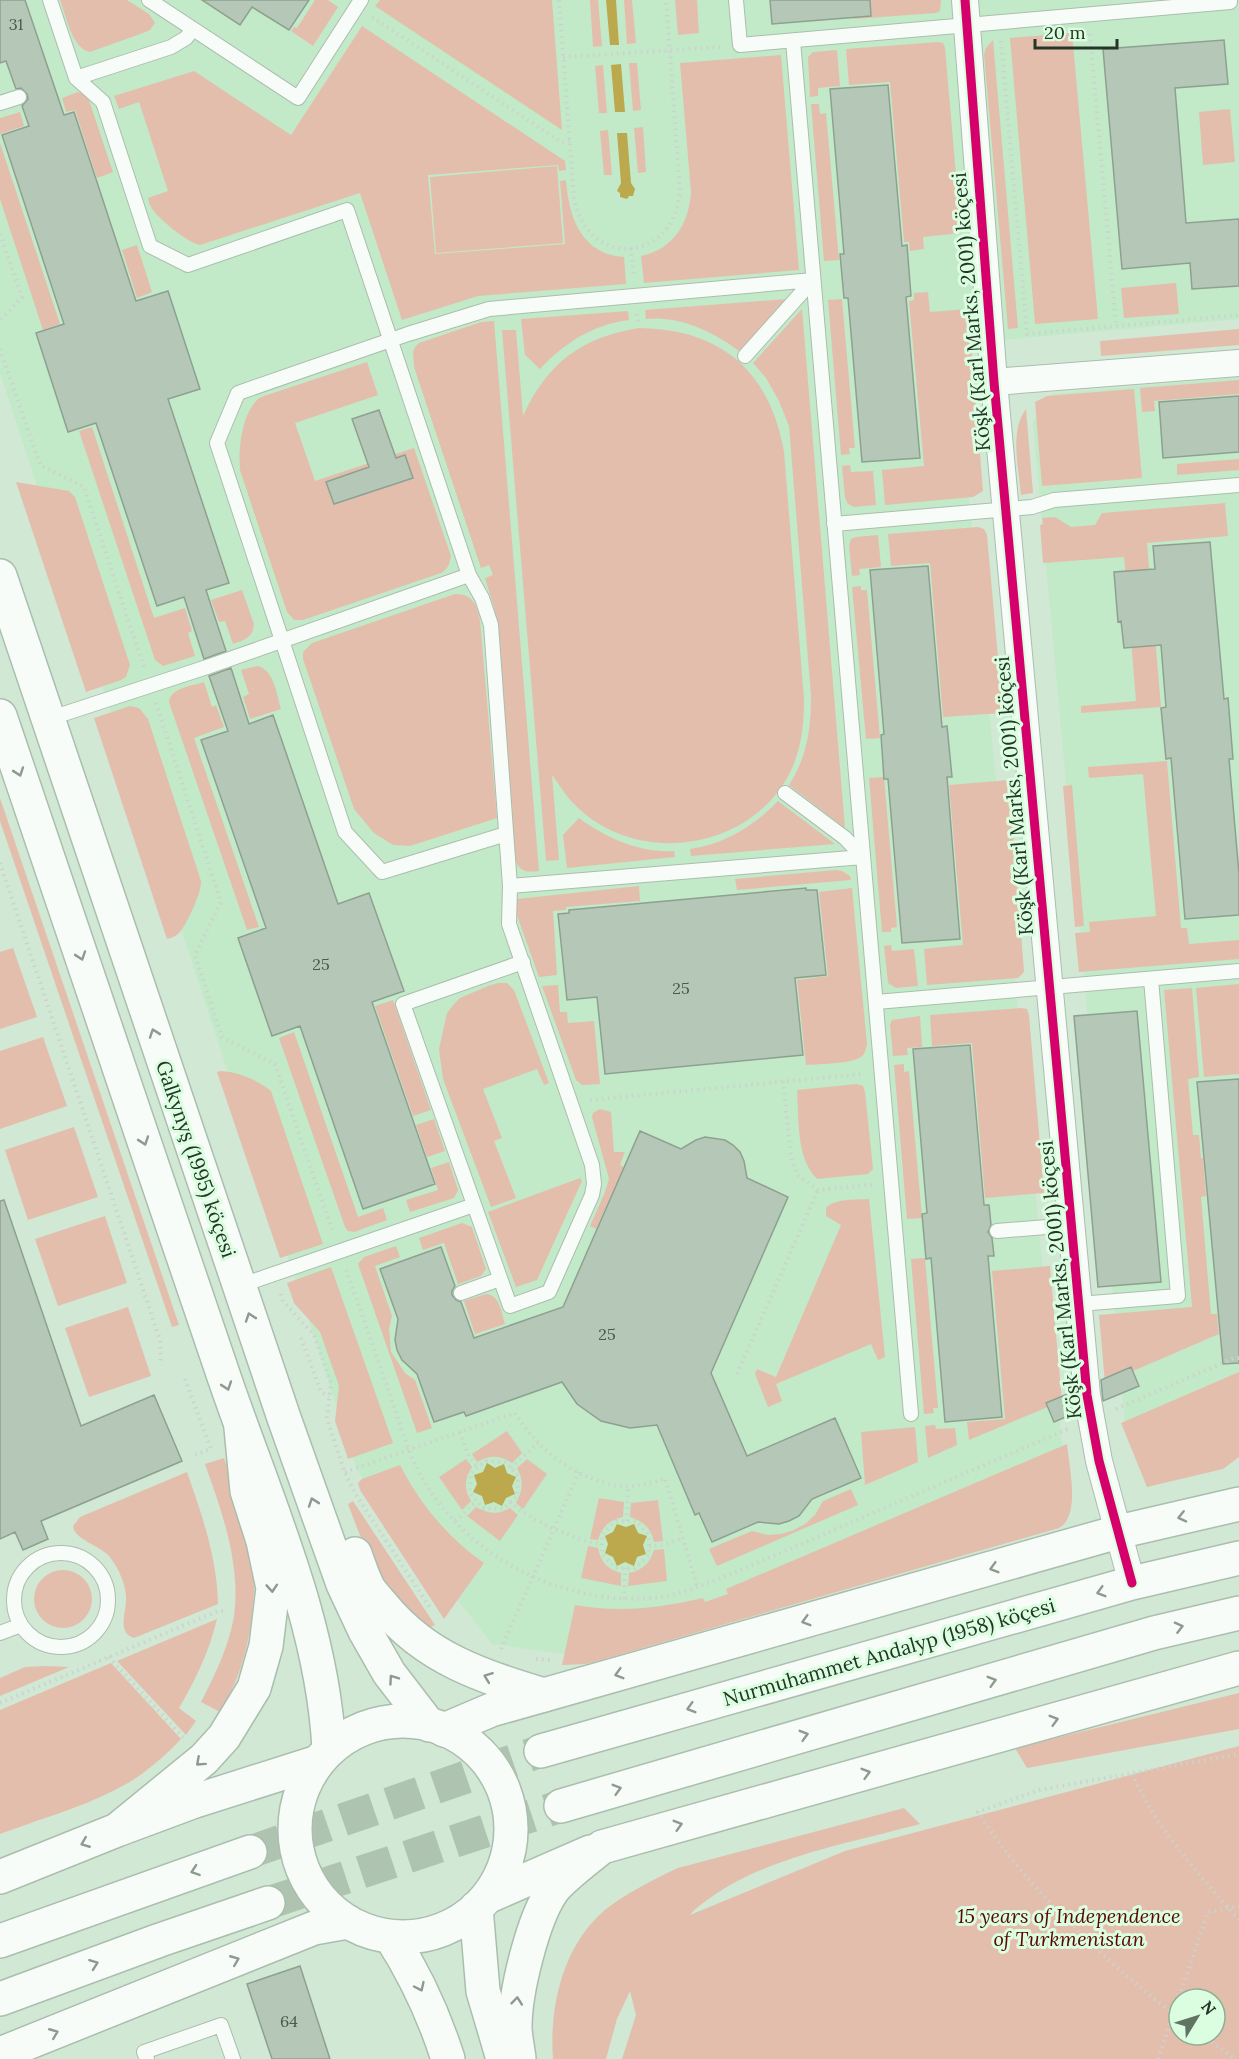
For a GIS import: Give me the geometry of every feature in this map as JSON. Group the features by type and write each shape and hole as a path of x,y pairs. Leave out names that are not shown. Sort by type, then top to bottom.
{"main road":[{"name":"Galkynyş (1995) köçesi","path":"0,576 284,1418 344,1584 365,1631 389,1673 436,1727"},
{"path":"0,716 241,1428 295,1577 313,1643 327,1716 324,1756"},
{"path":"284,1418 324,1466 369,1589 393,1617 416,1638 446,1660 490,1678 544,1695"},
{"path":"117,1830 204,1759 224,1737 254,1688 266,1646 273,1588 263,1541 247,1491 241,1428"},
{"path":"436,1727 1118,1532 1239,1504"},
{"name":"Nurmuhammet Andalyp (1958) köçesi","path":"541,1751 1132,1583 1239,1558"},
{"path":"561,1806 1154,1633 1239,1613"},
{"path":"503,2059 483,1991 482,1903 503,1871 510,1841 509,1810 499,1781 482,1756 470,1746 436,1727 414,1722 383,1723 354,1733 324,1756 306,1781 298,1802 295,1818 296,1848 306,1878 314,1891 335,1913 348,1922 376,1934 392,1937 422,1936 458,1922 482,1903 602,1847 1239,1668"},
{"path":"0,1877 117,1830 324,1756"},
{"path":"519,2059 515,2028 517,1995 526,1957 542,1913 554,1890 602,1847"},
{"path":"0,1941 250,1852"},
{"path":"0,2000 160,1940 268,1903"},
{"path":"0,2054 314,1929 348,1922"},
{"path":"392,1937 436,2021 448,2059"}],"street":[{"name":"Köşk (Karl Marks, 2001) köçesi","path":"965,0 994,382 1071,1225 1091,1419 1099,1461 1132,1583"},
{"path":"994,382 1239,363"}],"lane":[{"path":"50,0 76,78 103,102 150,246 188,265 347,210 470,575 482,598 491,625 510,886 509,924 523,962 571,1102 594,1173 592,1195 549,1292 510,1306 403,1004 523,962"},
{"path":"149,0 298,98 359,4"},
{"path":"736,0 740,45 1230,2 1230,0"},
{"path":"76,78 171,47 180,43 193,29"},
{"path":"793,41 911,1414"},
{"path":"0,103 19,97"},
{"path":"506,834 382,872 345,832 217,443 238,393 408,334 489,309 813,280"},
{"path":"745,356 813,280"},
{"path":"834,524 1032,507 1054,500 1239,488"},
{"path":"48,719 470,575"},
{"path":"785,793 845,838 863,857"},
{"path":"510,886 863,857"},
{"path":"876,1002 1239,971"},
{"path":"1079,1304 1178,1296 1151,979"},
{"path":"239,1286 474,1205"},
{"path":"997,1231 1071,1225"},
{"path":"461,1293 500,1279"},
{"path":"55,1553 70,1554 86,1560 97,1570 105,1583 109,1598 107,1614 100,1628 89,1639 75,1646 59,1648 44,1645 30,1637 21,1625 14,1610 14,1595 18,1580 27,1567 40,1558 55,1553"},
{"path":"0,1634 21,1625"},
{"path":"147,2059 144,2052 222,2025 233,2059"}],"path":[{"path":"559,0 577,214 595,238 609,245 631,248 653,242 665,233 674,220 679,206 680,191 666,0"},
{"path":"359,4 561,142 570,141"},
{"path":"1090,25 1116,326"},
{"path":"1001,39 1027,334 1239,315"},
{"path":"563,57 740,45"},
{"path":"0,234 22,297 0,321"},
{"path":"0,349 39,465 84,487 221,902 195,955 222,1037 275,1064 409,1450 426,1483 455,1521 480,1544 532,1577 550,1585 624,1599 668,1596 697,1586 1065,1431"},
{"path":"0,863 160,1340 161,1365"},
{"path":"571,1102 882,1072"},
{"path":"783,1081 791,1157 798,1175 818,1190 891,1183"},
{"path":"737,1374 818,1190"},
{"path":"281,1293 284,1301 314,1335 331,1383 327,1419 345,1472 358,1498 433,1612"},
{"path":"301,1338 321,1392 329,1396"},
{"path":"1114,1410 1234,1358 1239,1358"},
{"path":"185,1379 211,1449 194,1455"},
{"path":"345,1472 515,1413 527,1432 538,1443 556,1459 579,1472 617,1487 654,1482 665,1478 697,1586"},
{"path":"459,1432 469,1457 478,1468"},
{"path":"511,1468 538,1443"},
{"path":"486,1461 505,1462 519,1476 517,1496 503,1509 483,1508 470,1493 471,1473 478,1468 486,1461"},
{"path":"508,1656 499,1653 579,1472"},
{"path":"627,1521 628,1486"},
{"path":"455,1521 477,1501"},
{"path":"510,1502 520,1512 589,1543 602,1545"},
{"path":"616,1521 627,1521 636,1521 649,1535 649,1555 635,1568 615,1568 602,1554 602,1534 616,1521"},
{"path":"649,1546 663,1545 683,1538"},
{"path":"624,1599 625,1568"},
{"path":"0,1703 218,1611 227,1611"},
{"path":"109,1657 189,1743"},
{"path":"530,1659 560,1660"},
{"path":"1167,2009 1112,1961 1046,1898 1017,1865 978,1812 1039,1790 1239,1754"},
{"path":"1132,1773 1142,1796 1156,1818 1239,1920"},
{"path":"1182,1987 1208,1912 1239,1906"},
{"path":"1158,2059 1167,2032"},
{"path":"1218,2047 1235,2059"}],"shaded area":[{"path":"0,0 1239,0 1239,319 954,344 1048,1324 1069,1499 579,1656 492,1644 358,1472 0,372"},
{"path":"606,0 616,0 619,45 610,45"},
{"path":"621,64 625,112 615,112 611,65"},
{"path":"617,133 627,133 631,183 635,189 633,196 627,199 620,197 617,191 621,183"},
{"path":"1239,377 1239,1441 1125,1423 1033,422 1052,394"},
{"path":"487,1463 495,1468 504,1464 507,1473 516,1477 512,1486 515,1494 506,1498 502,1506 494,1502 485,1505 482,1496 473,1492 477,1484 474,1475 483,1472"},
{"path":"617,1524 626,1527 634,1524 638,1533 647,1536 643,1545 646,1554 637,1557 634,1566 625,1562 617,1566 613,1557 605,1553 608,1544 605,1536 613,1532"}],"green space":[{"path":"60,0 127,0 149,14 155,23 150,30 90,52 84,50 74,38"},
{"path":"315,0 328,0 338,7 313,46 291,31 294,27 297,28"},
{"path":"380,0 552,0 562,130 375,6"},
{"path":"590,0 598,0 602,46 593,47"},
{"path":"624,0 632,0 636,43 627,44"},
{"path":"675,0 697,0 699,33 678,35"},
{"path":"852,0 941,0 940,11 936,13 854,19"},
{"path":"362,26 565,161 566,170 559,171 558,165 428,175 435,254 565,244 560,181 566,180 570,207 580,231 597,249 624,257 626,284 478,296 402,320 360,193 200,245 181,235 154,212 148,198 168,191 139,102 119,109 114,96 194,71 291,135"},
{"path":"1072,33 1098,319 1035,324 1010,38"},
{"path":"993,40 1018,328 1008,329 984,54"},
{"path":"943,43 945,48 961,233 923,237 924,249 910,251 909,242 904,242 890,82 849,85 846,49"},
{"path":"837,50 840,86 818,88 818,96 810,97 808,57 813,52"},
{"path":"781,55 799,270 644,283 641,256 653,253 671,241 683,224 690,203 680,63"},
{"path":"629,63 637,63 641,110 633,111"},
{"path":"603,65 607,113 599,113 595,66"},
{"path":"78,92 89,100 113,172 97,178 75,110 66,112 62,98"},
{"path":"811,104 819,104 820,114 826,113 839,260 824,261"},
{"path":"1230,109 1235,162 1203,165 1199,112"},
{"path":"20,112 24,126 0,134 0,118"},
{"path":"643,127 646,172 638,173 634,128"},
{"path":"608,130 612,175 604,175 600,131"},
{"path":"0,143 60,324 43,330 0,199"},
{"path":"557,166 563,243 436,253 430,177"},
{"path":"137,245 152,292 137,298 122,250"},
{"path":"1176,283 1179,314 1124,318 1121,288"},
{"path":"928,292 930,312 968,309 983,491 973,497 885,505 882,470 924,466 909,301 914,300 914,293"},
{"path":"787,299 739,351 719,337 696,326 658,318 646,319 645,310"},
{"path":"842,299 855,448 849,448 850,454 841,455 828,300"},
{"path":"802,309 845,828 789,785 800,764 807,742 811,696 789,426 766,378 753,363"},
{"path":"628,311 629,320 616,322 580,336 540,369 525,355 521,319"},
{"path":"494,321 539,871 523,870 516,862 495,611 485,578 493,575 489,565 481,568 414,367 413,352 419,343 481,322"},
{"path":"639,328 668,330 694,336 717,346 737,360 754,377 777,423 784,452 804,699 802,733 793,766 776,795 752,817 724,833 693,841 661,843 630,837 600,825 574,804 552,775 559,860 546,861 502,330 516,330 523,416 543,381 569,356 600,338"},
{"path":"1239,329 1239,345 1101,356 1100,341"},
{"path":"367,362 378,395 295,423 315,481 414,448 451,556 450,561 441,573 303,620 294,620 287,612 240,470 241,441 245,420 249,411 261,397"},
{"path":"1239,380 1239,394 1154,401 1155,411 1142,412 1140,388"},
{"path":"1134,389 1142,478 1042,486 1035,402 1047,396"},
{"path":"1026,409 1033,493 1021,495 1016,439 1021,418"},
{"path":"92,427 154,618 185,608 192,631 188,633 195,656 163,666 155,660 79,431"},
{"path":"1239,459 1239,470 1177,475 1177,464"},
{"path":"850,465 851,472 873,471 876,505 854,507 848,504 845,498 842,466"},
{"path":"16,482 69,491 75,497 130,665 126,677 121,680 86,692"},
{"path":"1225,503 1228,536 1147,543 1161,707 1081,713 1081,706 1136,701 1124,557 1043,563 1040,525 1043,524 1042,518 1055,517 1071,527 1095,525 1102,513"},
{"path":"978,527 984,529 987,535 1003,713 943,717 930,563 891,566 888,534"},
{"path":"878,535 881,567 859,569 860,575 852,576 849,546 851,539"},
{"path":"861,586 861,590 867,590 880,738 866,739 852,587"},
{"path":"242,590 254,624 247,638 233,644 225,621 219,622 211,600"},
{"path":"455,594 461,594 473,601 480,620 497,818 410,846 393,845 374,833 354,809 303,659 303,652 312,643"},
{"path":"257,666 263,668 271,677 281,709 250,719 243,697 249,694 241,670"},
{"path":"204,682 212,707 216,705 224,727 194,738 259,927 247,930 169,702 170,697 177,691"},
{"path":"130,706 139,708 148,719 201,881 197,900 183,928 174,937 167,939 94,718"},
{"path":"1167,761 1181,928 1187,928 1189,944 1239,940 1239,959 1079,972 1075,933 1090,932 1089,922 1156,916 1143,774 1089,778 1088,767"},
{"path":"884,777 897,927 891,928 891,932 882,932 869,778"},
{"path":"1009,780 1024,972 1018,978 927,985 924,949 963,945 949,785"},
{"path":"1072,785 1084,926 1075,927 1063,786"},
{"path":"0,798 179,1325 172,1327 0,821"},
{"path":"778,801 835,844 691,856 690,849 715,843 749,826"},
{"path":"579,818 600,832 624,843 649,850 674,851 675,857 567,868 563,835"},
{"path":"836,870 850,876 851,880 737,890 735,879"},
{"path":"639,886 640,901 566,907 566,910 553,911 557,975 539,977 514,907 517,899"},
{"path":"852,888 866,1048 862,1056 850,1061 806,1065 797,980 828,976 819,892"},
{"path":"891,945 892,951 914,949 918,986 896,988 888,983 884,946"},
{"path":"13,948 37,1017 0,1029 0,952"},
{"path":"498,983 507,983 514,990 549,1083 544,1085 537,1069 483,1089 502,1138 494,1141 516,1198 491,1207 443,1079 439,1049 447,1013 454,1004 460,998"},
{"path":"1239,984 1239,1074 1204,1077 1196,988"},
{"path":"558,985 560,1012 567,1012 568,1023 594,1021 600,1084 582,1085 576,1080 542,986"},
{"path":"1192,988 1199,1077 1188,1079 1193,1135 1199,1135 1201,1158 1203,1158 1206,1196 1201,1197 1211,1314 1217,1314 1219,1334 1105,1383 1099,1315 1192,1307 1164,990"},
{"path":"393,1000 431,1110 413,1116 375,1006"},
{"path":"1027,1009 1029,1015 1044,1193 985,1198 972,1043 932,1046 930,1015"},
{"path":"920,1016 922,1047 907,1048 908,1055 893,1056 890,1025 892,1020"},
{"path":"294,1032 358,1217 383,1208 387,1220 354,1232 348,1231 345,1227 279,1038"},
{"path":"43,1037 67,1106 0,1129 0,1051"},
{"path":"904,1064 904,1072 909,1071 922,1218 907,1219 894,1065"},
{"path":"217,1072 248,1077 271,1091 323,1244 280,1258"},
{"path":"857,1084 863,1086 865,1092 873,1169 868,1174 817,1179 805,1160 802,1149 797,1090"},
{"path":"600,1109 611,1112 614,1152 625,1152 620,1165 624,1167 596,1229 590,1226 609,1179 592,1117 593,1113"},
{"path":"434,1119 445,1151 427,1157 416,1125"},
{"path":"74,1127 98,1197 28,1220 5,1150"},
{"path":"449,1162 458,1190 454,1198 410,1212 406,1200 438,1190 431,1168"},
{"path":"580,1178 582,1181 537,1280 516,1287 488,1212"},
{"path":"869,1199 885,1357 878,1360 871,1344 776,1384 782,1401 768,1407 755,1374 757,1369 776,1377 841,1225 826,1216 826,1208 840,1201"},
{"path":"105,1216 127,1283 58,1306 35,1239"},
{"path":"462,1223 472,1227 486,1269 481,1276 458,1284 444,1243 423,1250 419,1238"},
{"path":"396,1246 400,1257 375,1266 392,1316 389,1328 391,1352 405,1373 415,1380 432,1428 417,1433 358,1264 364,1257"},
{"path":"925,1258 938,1408 933,1408 934,1413 924,1414 911,1259"},
{"path":"1050,1266 1062,1401 969,1440 967,1422 1005,1419 992,1271"},
{"path":"331,1267 393,1443 348,1459 335,1421 339,1386 320,1332 294,1303 287,1283"},
{"path":"486,1294 491,1295 497,1301 505,1324 475,1334 464,1301"},
{"path":"128,1307 151,1376 89,1397 65,1328"},
{"path":"1239,1372 1239,1457 1223,1469 1147,1487 1121,1423"},
{"path":"935,1425 936,1429 955,1428 957,1445 928,1458 925,1426"},
{"path":"915,1427 918,1462 865,1485 861,1432"},
{"path":"507,1431 522,1453 512,1463 495,1457 477,1462 472,1454"},
{"path":"1067,1444 1072,1502 1066,1522 1059,1528 608,1658 586,1664 562,1665 575,1605 623,1609 655,1607 703,1598 705,1602 728,1594 726,1589"},
{"path":"224,1458 246,1524 255,1579 250,1632 243,1659 234,1686 220,1712 201,1702 225,1649 234,1616 235,1577 232,1558 223,1519 205,1464"},
{"path":"466,1459 472,1467 466,1484 471,1501 462,1510 439,1477"},
{"path":"527,1459 547,1474 523,1509 516,1503 522,1486 517,1468"},
{"path":"400,1465 416,1493 436,1519 458,1543 484,1563 444,1619 360,1490 358,1483 362,1479"},
{"path":"187,1472 212,1553 218,1604 134,1638 125,1631 126,1595 118,1569 104,1551 77,1535 73,1526 80,1517"},
{"path":"851,1489 858,1505 717,1566 709,1549 752,1531 768,1535 794,1530 815,1515 823,1501"},
{"path":"599,1498 624,1502 623,1517 607,1525 598,1540 590,1539"},
{"path":"658,1500 663,1541 654,1542 646,1526 630,1517 631,1503"},
{"path":"353,1501 435,1625 429,1628 413,1614 379,1572 348,1504"},
{"path":"476,1507 493,1513 510,1508 518,1515 500,1541 467,1516"},
{"path":"588,1546 598,1548 605,1564 621,1573 621,1586 581,1578"},
{"path":"664,1549 667,1581 628,1586 629,1573 645,1565 654,1550"},
{"path":"57,1570 69,1570 84,1578 92,1593 92,1605 84,1620 69,1628 57,1628 42,1620 34,1605 34,1593 42,1578"},
{"path":"217,1619 201,1665 179,1708 196,1721 186,1735 117,1661"},
{"path":"111,1663 181,1739 150,1768 123,1786 89,1802 0,1834 0,1710"},
{"path":"25,1667 69,1667 0,1696 0,1678"},
{"path":"1239,1693 1239,1729 1027,1768 1015,1748"},
{"name":"15 years of Independence of Turkmenistan","path":"1239,1746 1239,2059 622,2059 636,2015 630,1991 617,2019 606,2059 553,2059 552,2039 557,1998 569,1959 591,1924 613,1904 678,1868 904,1808 920,1824 784,1861 732,1884 696,1908 690,1915 845,1851"}],"building":[{"path":"0,0 25,0 64,115 74,112 136,301 168,291 200,389 168,399 229,583 206,590 226,651 204,659 184,597 157,606 96,423 68,432 36,333 64,324 2,135 29,126 22,106 28,99 27,94 21,88 16,89 6,61 0,63"},
{"path":"202,0 309,0 289,30 252,7 240,25"},
{"path":"770,0 870,0 871,16 772,24"},
{"path":"1224,40 1228,84 1175,88 1186,223 1239,219 1239,286 1192,289 1190,263 1122,269 1103,49"},
{"path":"888,85 902,246 907,245 911,296 906,297 920,458 862,462 848,298 844,298 840,254 844,254 830,89"},
{"path":"1239,396 1239,452 1163,458 1159,402"},
{"path":"379,410 396,458 405,455 413,478 334,504 326,482 369,467 352,419"},
{"path":"1210,542 1224,699 1228,698 1233,759 1229,759 1239,874 1239,915 1185,919 1171,758 1166,759 1161,708 1166,707 1161,645 1124,648 1121,621 1118,622 1114,572 1155,569 1153,546"},
{"path":"928,566 942,727 947,726 952,777 947,777 960,939 902,943 888,779 884,779 881,735 884,734 870,570"},
{"path":"231,668 249,724 273,715 338,904 369,893 404,991 372,1002 435,1184 363,1209 300,1026 272,1036 238,938 266,928 201,740 228,731 209,676"},
{"path":"806,888 806,890 817,890 826,975 795,978 803,1055 605,1074 597,997 567,1000 558,914 569,913 569,910"},
{"path":"1137,1011 1161,1282 1098,1287 1074,1016"},
{"path":"970,1045 984,1205 989,1205 991,1225 988,1232 992,1238 994,1256 988,1256 1002,1417 945,1422 931,1258 926,1259 922,1214 927,1213 913,1049"},
{"path":"1239,1079 1239,1363 1223,1364 1197,1082"},
{"path":"640,1131 681,1149 705,1137 725,1140 740,1152 747,1178 788,1197 711,1373 747,1456 835,1418 861,1478 812,1499 799,1516 789,1521 779,1524 758,1522 712,1542 699,1513 695,1515 657,1425 630,1428 601,1421 577,1404 562,1382 466,1416 464,1412 434,1422 417,1374 402,1360 397,1350 395,1340 398,1319 380,1269 441,1247 455,1286 452,1295 461,1302 474,1338 563,1307"},
{"path":"4,1200 81,1426 154,1395 182,1461 41,1521 48,1539 23,1550 15,1532 0,1539 0,1201"},
{"path":"1131,1367 1139,1386 1103,1401 1101,1380"},
{"path":"1072,1392 1075,1413 1054,1422 1046,1403"},
{"path":"300,1966 330,2059 272,2059 247,1984"}],"tunnel":[{"path":"250,1852 541,1751"},
{"path":"268,1903 561,1806"}],"cycle path":[{"path":"965,0 994,382 1087,1395 1099,1461 1132,1583"}]}
